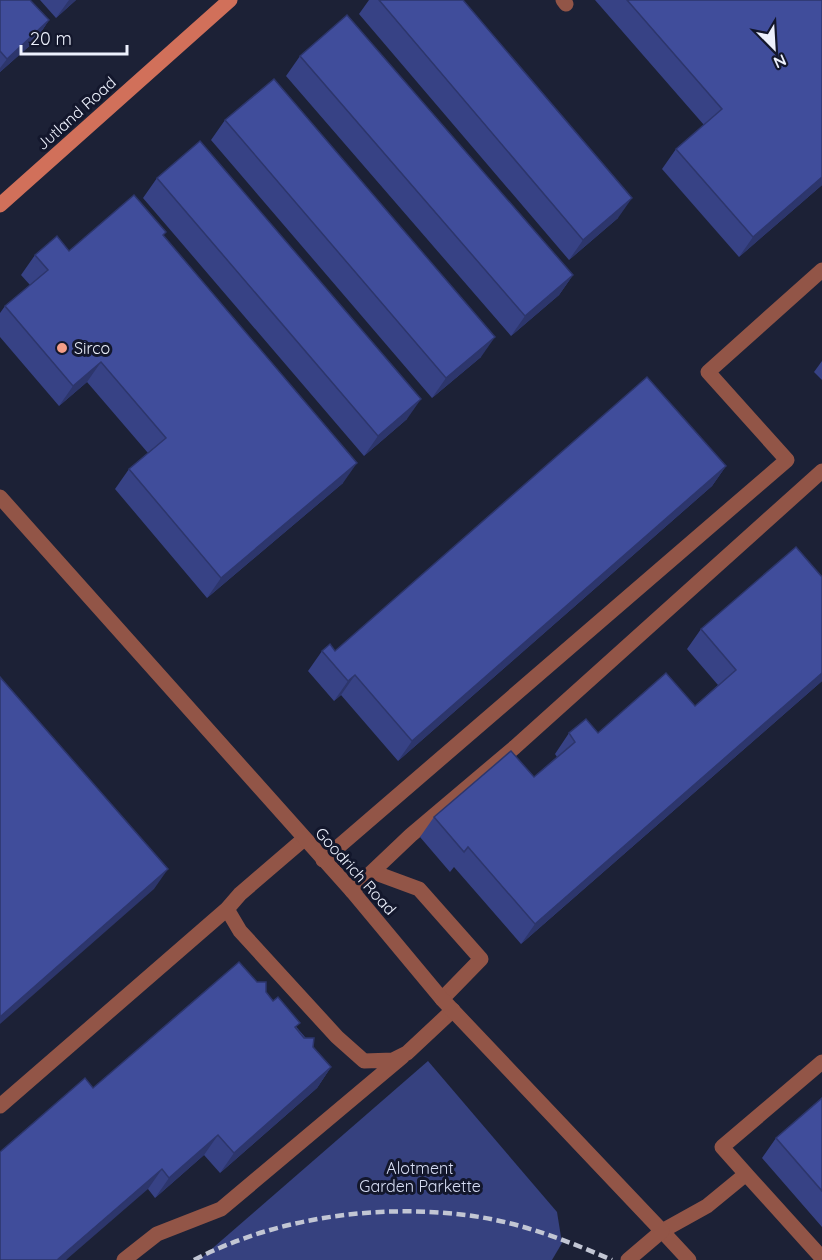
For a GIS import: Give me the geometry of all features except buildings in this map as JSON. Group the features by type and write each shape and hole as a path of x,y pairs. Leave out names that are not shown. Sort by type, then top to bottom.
{"street":[{"name":"Jutland Road","path":"0,206 230,0"},
{"path":"323,860 787,460 708,372 822,270"},
{"path":"352,891 411,835 515,747 822,471"},
{"name":"Goodrich Road","path":"0,497 352,891 447,1004 689,1260"},
{"path":"0,1107 304,839"},
{"path":"124,1260 157,1234 221,1209 407,1053 481,959 419,889 373,872"},
{"path":"227,909 240,931 337,1037 364,1061 393,1060 407,1053"},
{"path":"822,1062 722,1146 822,1258"},
{"path":"628,1260 662,1231 706,1206 746,1174"}],"green space":[{"name":"Alotment Garden Parkette","path":"428,1061 557,1212 562,1243 552,1260 199,1260"}],"railway":[{"path":"194,1260 226,1245 294,1224 330,1217 402,1211 438,1212 509,1223 562,1240 612,1260"}],"place":[{"name":"Sirco","path":"62,348"}]}
